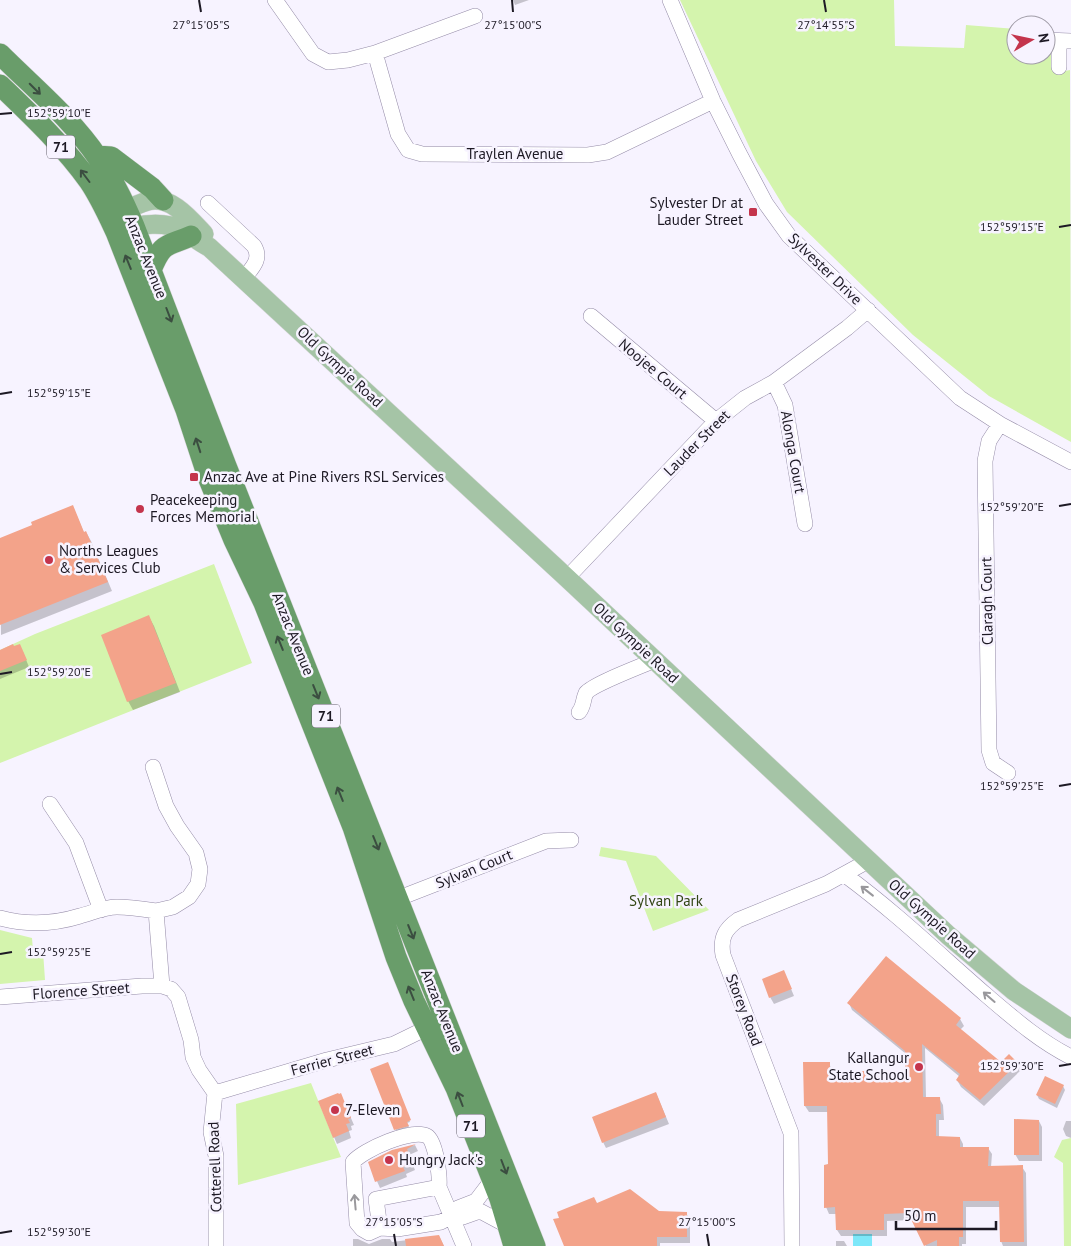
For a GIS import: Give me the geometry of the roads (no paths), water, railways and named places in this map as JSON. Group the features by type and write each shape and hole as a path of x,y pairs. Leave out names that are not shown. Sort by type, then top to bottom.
{"highway":[{"name":"Anzac Avenue","path":"0,54 78,132 97,156 121,195 122,221 208,477 244,536"},
{"name":"Anzac Avenue","path":"0,85 48,133 122,221 151,270 244,536 437,1023 535,1246"},
{"path":"97,156 111,157 152,188 163,200"},
{"path":"151,270 158,252 164,247 200,242"},
{"name":"Anzac Avenue","path":"437,1023 456,1088 492,1180 511,1236"}],"main road":[{"path":"122,221 146,201 163,200"},
{"name":"Old Gympie Road","path":"163,200 180,211 204,234 200,242"},
{"name":"Old Gympie Road","path":"122,221 171,226 182,229 244,278 949,936 992,973 1030,1002 1071,1028"}],"street":[{"path":"275,0 313,54 328,62 348,60 375,53 474,16"},
{"name":"Sylvester Drive","path":"670,0 713,101 766,204 789,236 960,398 1000,424 1071,462"},
{"path":"1059,41 1059,67"},
{"name":"Traylen Avenue","path":"375,53 398,134 408,150 422,154 588,154 607,152 713,101"},
{"path":"208,203 257,251 258,258 256,263 244,278"},
{"name":"Lauder Street","path":"567,578 716,421 745,398 774,382 868,310"},
{"name":"Noojee Court","path":"591,316 716,421"},
{"name":"Alonga Court","path":"774,382 785,405 805,524"},
{"name":"Claragh Court","path":"1000,424 989,441 985,461 989,740 993,763 1008,773"},
{"path":"579,712 583,708 586,694 595,686 655,660"},
{"path":"0,918 20,923 42,923 78,917 117,907 156,911 173,907 189,897 198,884 200,869 196,853 176,826 166,806 153,768"},
{"path":"50,804 76,843 101,910"},
{"name":"Sylvan Court","path":"388,902 546,841 571,840"},
{"name":"Storey Road","path":"792,1246 791,1133 723,955 721,945 723,934 738,920 813,890 845,875 868,861"},
{"path":"845,875 871,894 1017,1020 1044,1041 1071,1057"},
{"path":"156,911 162,986 171,989 178,997 191,1040 193,1057 199,1070 215,1093"},
{"name":"Florence Street","path":"0,997 162,986"},
{"path":"1017,1020 1030,1002"},
{"name":"Ferrier Street","path":"215,1093 327,1060 394,1044 437,1023"},
{"name":"Cotterell Road","path":"215,1093 211,1132 216,1156 216,1246"},
{"path":"464,1246 452,1216 439,1187 440,1179 436,1156 431,1139 427,1136 421,1134 410,1135 382,1144 358,1155 352,1162 357,1223 369,1233 380,1228 397,1229 441,1222 452,1216 458,1208 476,1200 492,1180"},
{"path":"380,1228 376,1199 439,1187"},
{"path":"452,1216 463,1217 480,1211 511,1236"}],"water":[{"path":"853,1234 872,1234 872,1246 853,1246"}],"place":[{"name":"Sylvester Dr at Lauder Street","path":"753,212"},
{"name":"Anzac Ave at Pine Rivers RSL Services","path":"194,477"},
{"name":"Peacekeeping Forces Memorial","path":"140,509"},
{"name":"Norths Leagues & Services Club","path":"49,560"},
{"name":"Kallangur State School","path":"919,1067"},
{"name":"7-Eleven","path":"335,1110"},
{"name":"Hungry Jack's","path":"389,1160"}],"park label":[{"name":"Sylvan Park","path":"666,901"}]}
